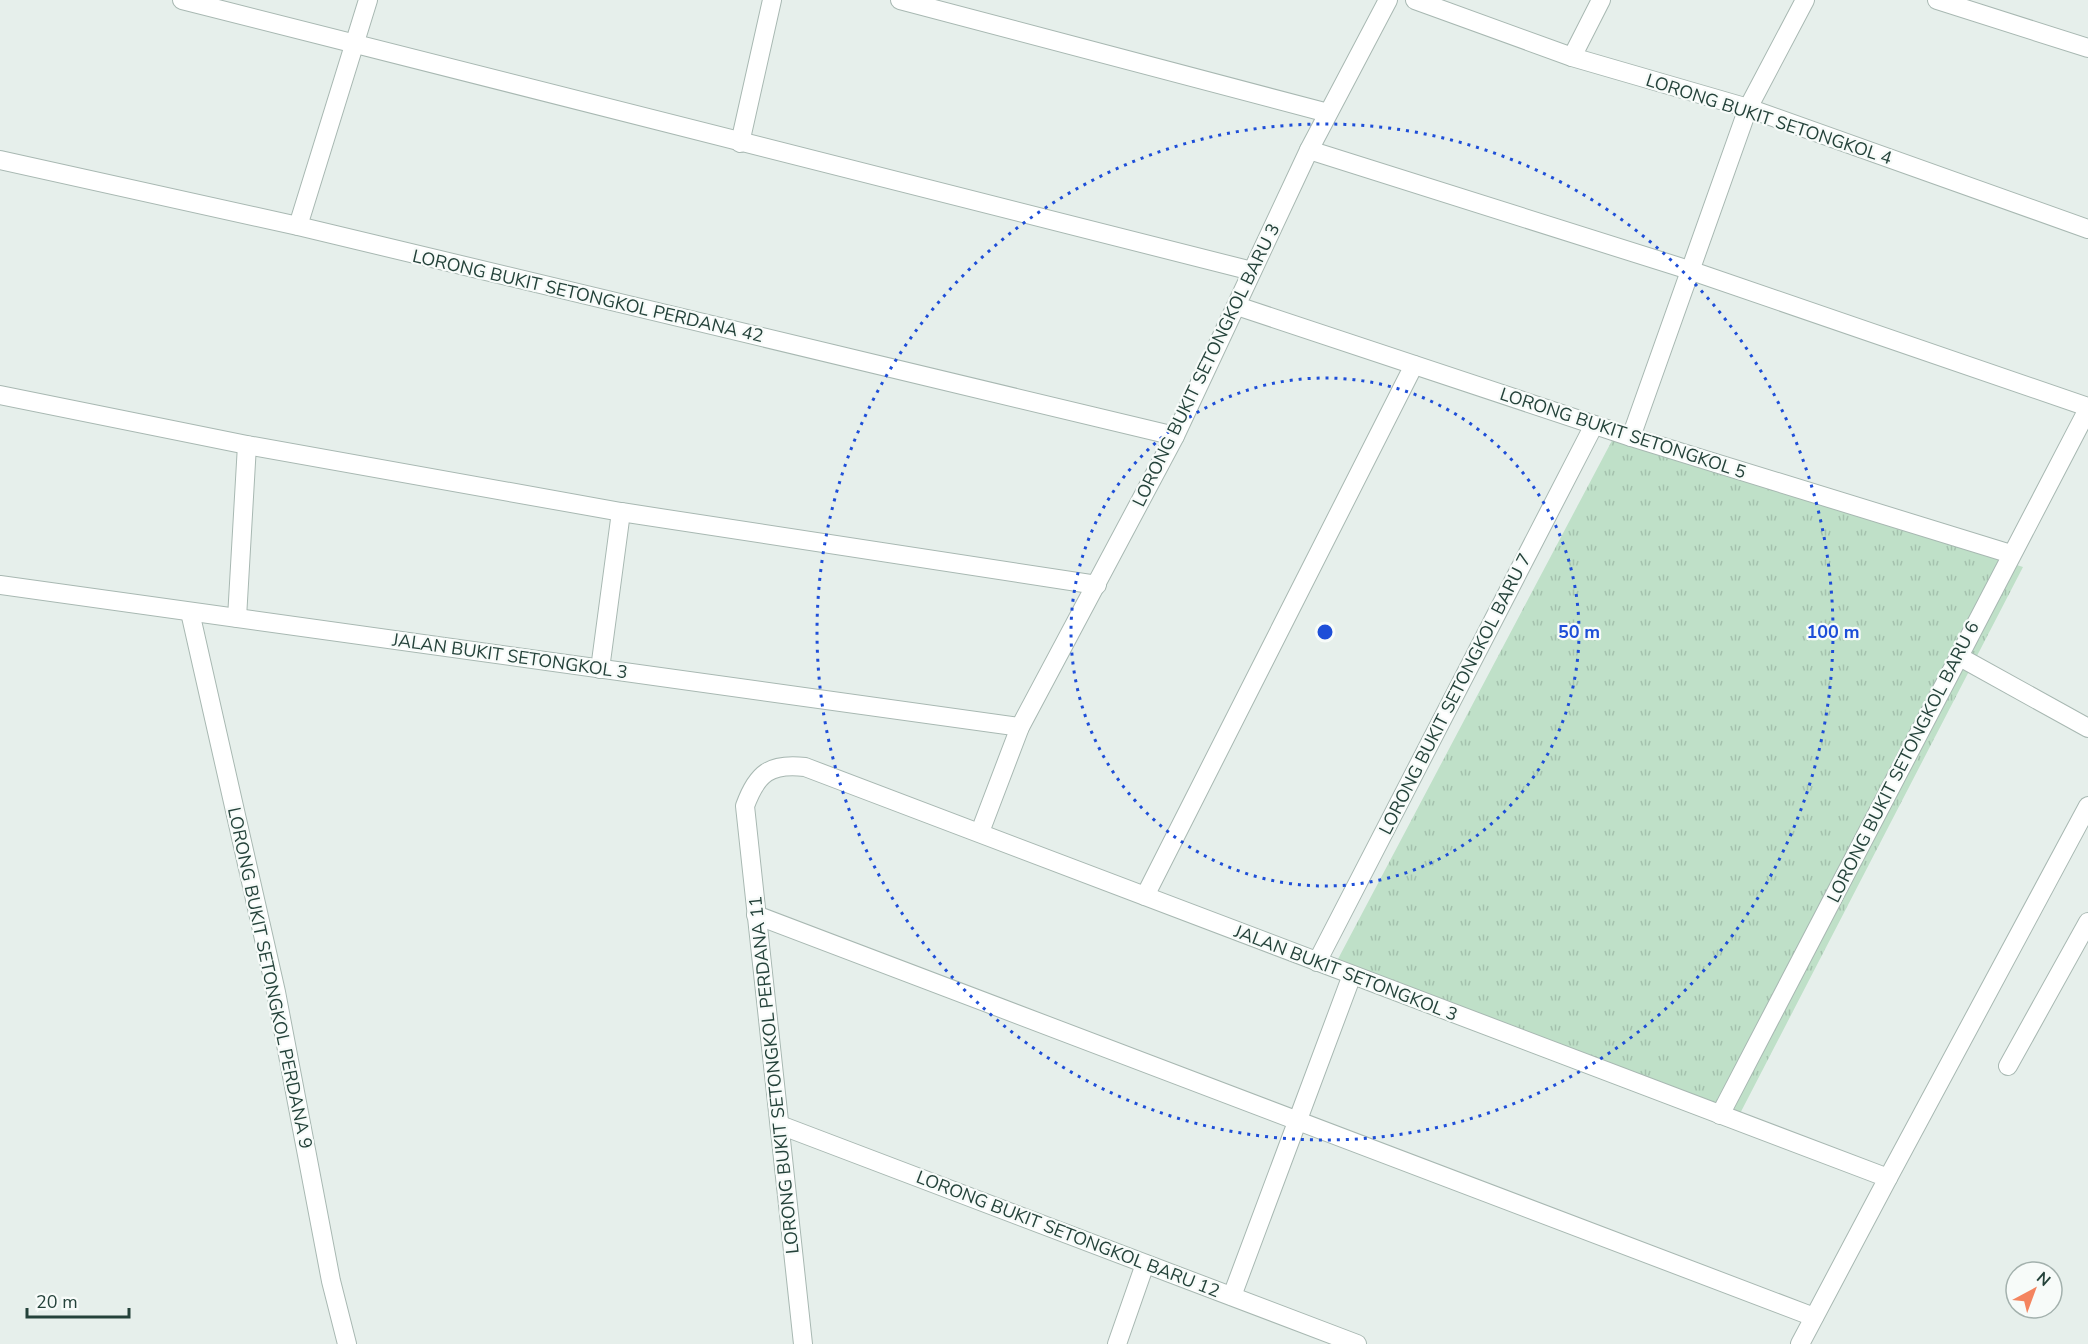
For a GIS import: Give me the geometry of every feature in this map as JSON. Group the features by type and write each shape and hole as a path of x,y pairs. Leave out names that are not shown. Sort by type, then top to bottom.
{"street":[{"path":"182,0 1252,271"},
{"path":"298,226 368,0"},
{"path":"740,143 772,0"},
{"path":"900,0 1328,113"},
{"name":"LORONG BUKIT SETONGKOL BARU 3","path":"980,832 1020,727 1175,436 1309,150 1388,0"},
{"name":"LORONG BUKIT SETONGKOL 4","path":"1415,0 1572,57 1748,108 2088,229"},
{"path":"1572,57 1601,0"},
{"path":"1631,437 1748,108 1805,0"},
{"path":"1937,0 2088,48"},
{"path":"1309,150 1689,270 2088,408"},
{"name":"LORONG BUKIT SETONGKOL PERDANA 42","path":"0,160 298,226 1175,436"},
{"name":"LORONG BUKIT SETONGKOL 5","path":"1237,306 1631,437 2011,554"},
{"path":"1145,896 1414,365"},
{"path":"0,395 247,445 621,512 1097,585"},
{"name":"LORONG BUKIT SETONGKOL BARU 6","path":"1720,1115 2088,408"},
{"name":"LORONG BUKIT SETONGKOL BARU 7","path":"1317,962 1594,425"},
{"path":"237,618 247,445"},
{"path":"600,669 621,512"},
{"name":"JALAN BUKIT SETONGKOL 3","path":"0,585 1020,727"},
{"name":"LORONG BUKIT SETONGKOL PERDANA 9","path":"190,612 276,992 331,1281 347,1344"},
{"path":"1958,656 2088,728"},
{"name":"JALAN BUKIT SETONGKOL 3","path":"745,806 753,784 766,772 784,765 805,767 1888,1178"},
{"name":"LORONG BUKIT SETONGKOL PERDANA 11","path":"745,806 803,1344"},
{"path":"1800,1344 2088,806"},
{"path":"756,915 1814,1317"},
{"path":"2008,1066 2086,928"},
{"path":"1232,1296 1352,975"},
{"name":"LORONG BUKIT SETONGKOL BARU 12","path":"780,1125 1357,1344"},
{"path":"1117,1344 1145,1264"}],"green space":[{"path":"1616,433 1660,451 2023,567 1732,1129 1329,976"}]}
